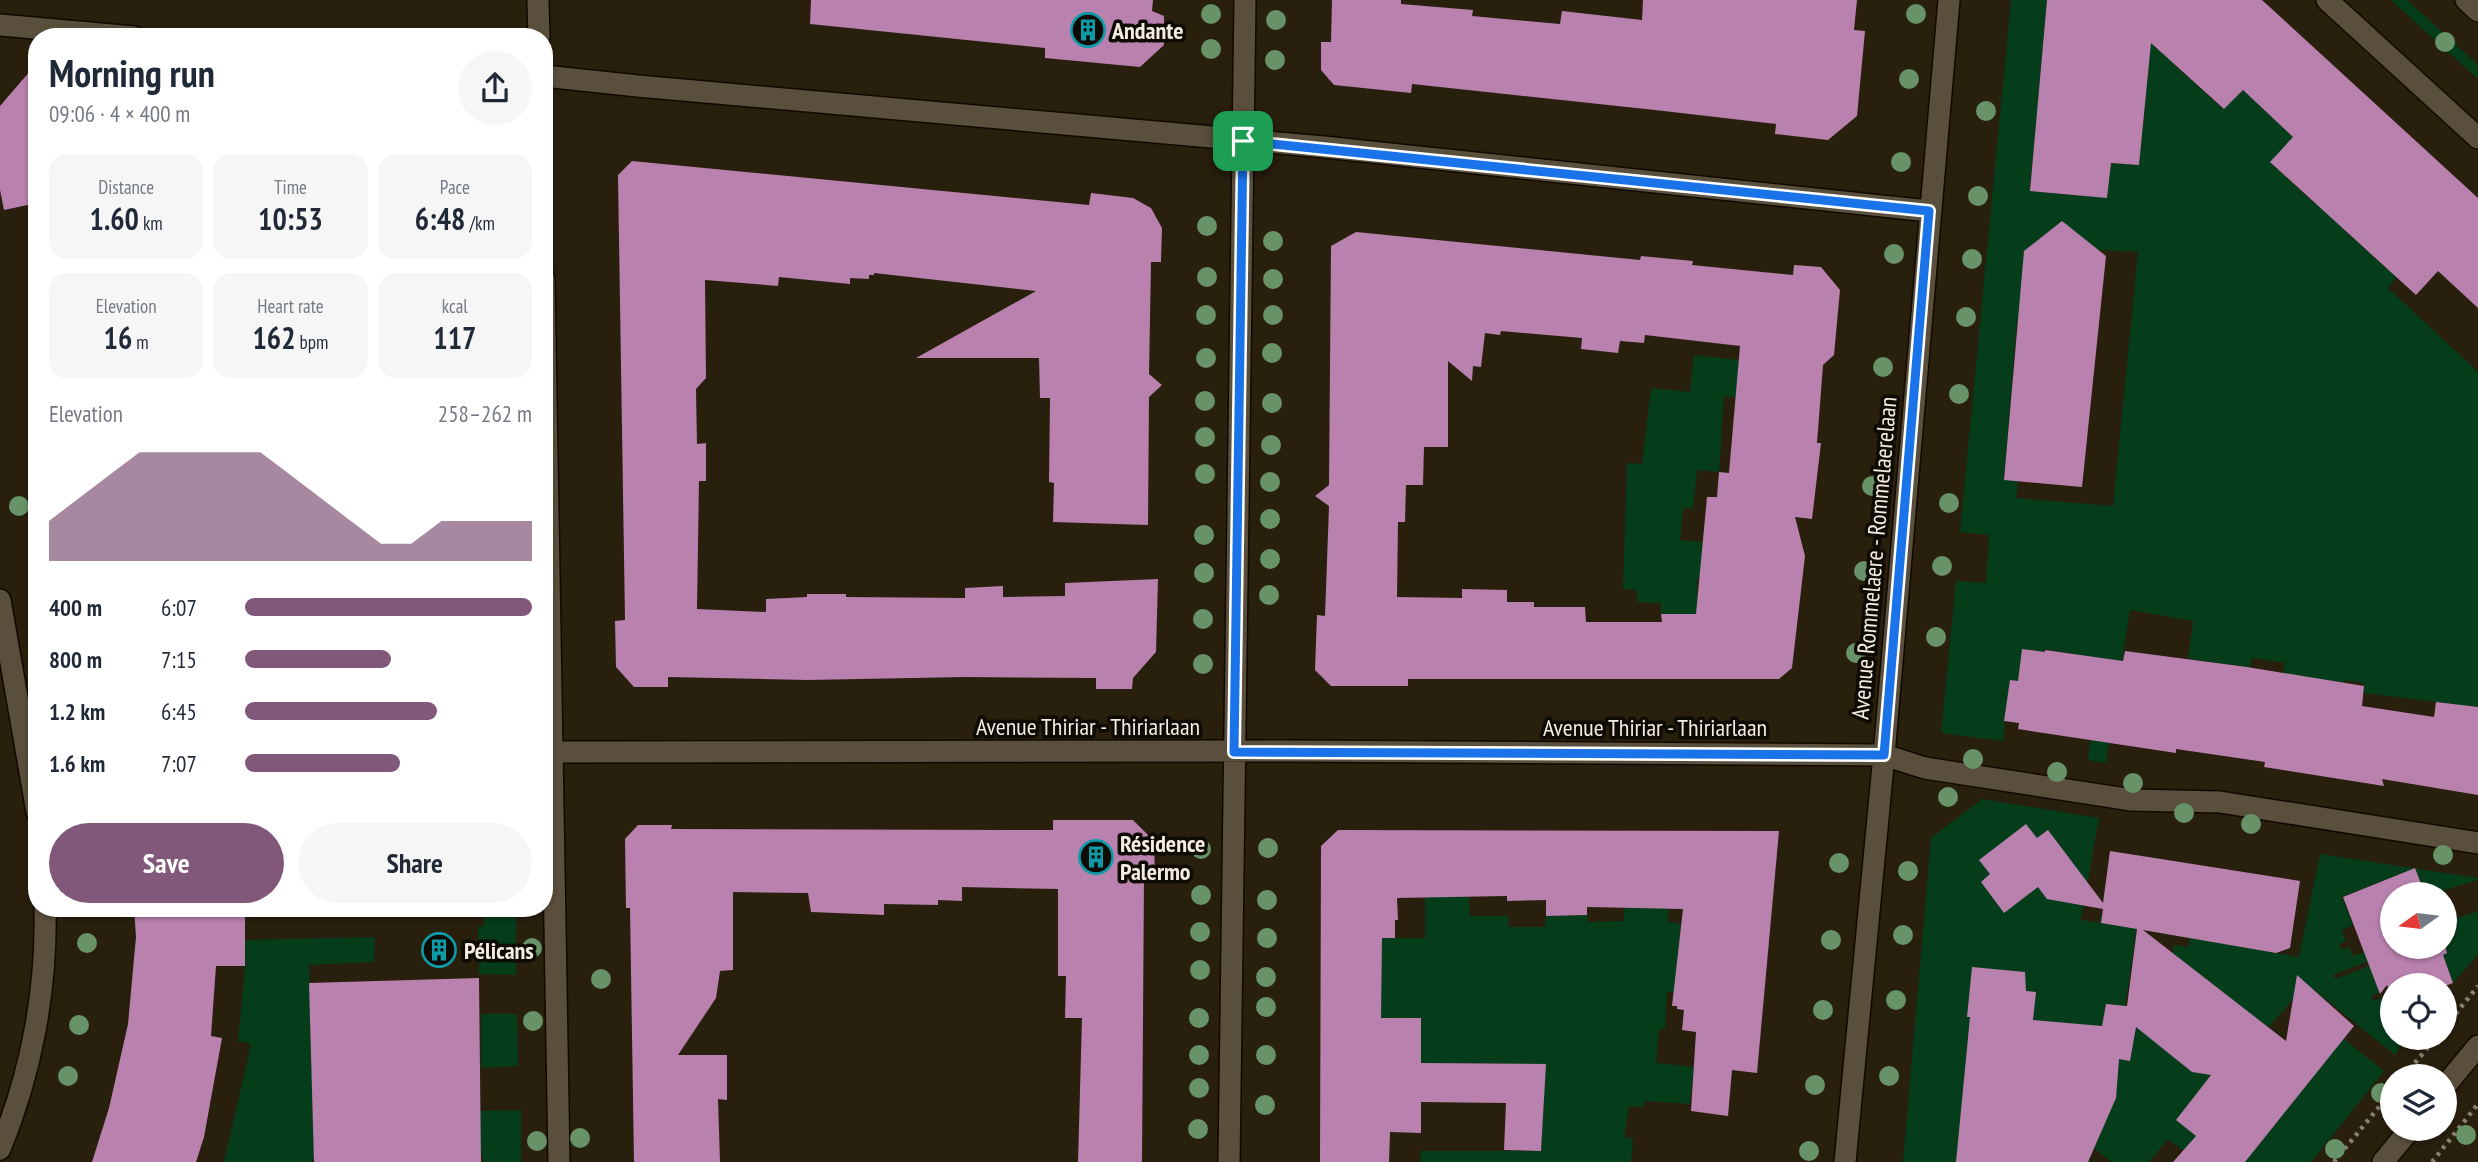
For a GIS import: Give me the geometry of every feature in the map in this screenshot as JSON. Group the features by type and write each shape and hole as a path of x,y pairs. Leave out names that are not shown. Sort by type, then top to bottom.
{"street":[{"path":"538,0 539,28"},
{"path":"1229,1162 1245,0"},
{"name":"Avenue Rommelaere - Rommelaerelaan","path":"1845,1162 1884,755 1949,0"},
{"path":"2327,0 2478,138"},
{"path":"2466,0 2478,11"},
{"path":"0,24 41,28"},
{"path":"553,77 1243,141 1929,211"},
{"path":"0,600 28,737"},
{"name":"Avenue Thiriar - Thiriarlaan","path":"553,752 1884,755 1925,768 2132,800 2220,802 2478,843"},
{"path":"0,1149 26,1073 43,973 45,917"},
{"path":"552,917 559,1162"},
{"path":"2457,1071 2478,1046"},
{"path":"2383,1162 2400,1141"}],"path":[{"path":"2457,1012 2478,986"},
{"path":"2414,1064 2426,1050"},
{"path":"2432,1162 2478,1104"},
{"path":"2334,1162 2380,1106"}],"green space":[{"path":"2011,0 2047,0 2030,191 2106,198 2111,163 2139,165 2145,106 2134,18 2177,67 2223,109 2243,90 2293,137 2271,163 2315,204 2338,181 2344,230 2387,269 2403,269 2388,288 2478,372 2478,717 2453,704 2364,693 2364,683 2345,680 2345,684 2279,704 2285,663 2252,658 2250,667 2188,659 2193,621 2130,610 2106,763 2088,760 2091,735 2075,654 2045,649 2045,652 2022,650 2018,681 2010,680 2003,741 1941,733 1956,581 1986,583 1989,535 1960,532","holes":["2098,250 2138,252 2113,506 2016,498 2018,481 2004,479 2017,321"]},
{"path":"2391,0 2407,0 2478,65 2478,79"},
{"path":"1694,355 1769,363 1756,399 1724,396 1719,472 1697,470 1693,508 1683,508 1680,540 1709,543 1704,579 1697,578 1697,614 1661,614 1661,603 1637,602 1637,590 1623,589 1627,463 1642,464 1651,388 1690,392"},
{"path":"1982,799 2099,818 2081,920 2099,923 2101,915 2130,919 2137,926 2122,1027 2154,1030 2158,1027 2174,945 2189,947 2190,937 2299,957 2320,854 2478,880 2457,886 2457,882 2415,882 2410,870 2342,897 2353,925 2341,930 2346,941 2339,944 2341,950 2349,947 2353,956 2365,952 2369,961 2333,975 2335,979 2369,966 2380,990 2380,992 2371,996 2373,1001 2380,999 2380,1043 2319,994 2307,1008 2294,998 2269,1027 2256,1018 2176,1120 2200,1139 2199,1162 2168,1139 2149,1162 2111,1162 2094,1148 2089,1162 1903,1162 1931,838"},
{"path":"1625,891 1669,901 1668,922 1681,924 1679,993 1667,992 1665,1029 1659,1029 1656,1063 1694,1067 1690,1104 1645,1101 1644,1107 1629,1106 1624,1137 1633,1138 1631,1162 1420,1162 1421,1151 1541,1151 1545,1076 1533,1064 1421,1063 1421,1018 1381,1018 1375,938 1425,938 1425,897 1469,897 1470,916 1508,916 1509,927 1545,927 1546,916 1587,915 1588,922 1624,921"},
{"path":"2478,911 2478,954 2457,978 2457,973 2449,973 2444,959 2457,959 2457,918"},
{"path":"484,917 516,917 516,975 479,974 478,927 484,926"},
{"path":"375,937 374,962 309,965 313,1114 521,1110 521,1162 483,1162 482,1155 312,1159 312,1162 224,1162 251,1044 238,1041 245,940"},
{"path":"481,1014 517,1014 518,1066 481,1068"},
{"path":"2330,1028 2380,1068 2380,1076 2311,1162 2245,1162"}],"building":[{"path":"811,0 1153,0 1152,11 1164,16 1164,45 1140,67 1045,58 1045,48 810,24"},
{"path":"1332,0 1401,0 1401,4 1473,10 1472,16 1560,24 1562,11 1642,20 1643,0 1857,0 1854,30 1865,31 1857,116 1828,140 1775,134 1776,124 1655,110 1412,84 1411,93 1334,85 1321,70 1321,42 1331,42"},
{"path":"2047,0 2262,0 2478,198 2478,308 2438,271 2416,295 2270,162 2293,137 2243,90 2224,109 2151,43 2139,165 2111,163 2107,198 2030,191"},
{"path":"28,73 28,205 4,210 0,190 0,106"},
{"path":"632,161 1089,205 1091,193 1133,198 1151,208 1162,228 1161,262 1151,262 1149,374 1162,385 1149,397 1148,525 1053,522 1054,483 1049,482 1050,398 1040,398 1039,358 916,358 1036,291 874,273 869,275 869,279 850,278 850,284 779,277 778,286 705,280 706,378 696,389 697,444 706,443 706,481 699,481 697,609 766,612 766,599 807,597 807,594 965,598 965,588 1003,586 1003,597 1065,596 1065,583 1158,579 1156,652 1133,678 1132,689 1096,689 1096,678 965,677 807,680 668,677 668,687 634,687 616,667 615,621 625,620 618,175"},
{"path":"2062,221 2106,256 2082,487 2004,480 2024,251"},
{"path":"1356,232 1640,260 1641,256 1693,261 1692,265 1793,275 1794,265 1821,267 1840,290 1834,355 1823,365 1817,443 1821,443 1812,519 1795,517 1805,556 1792,668 1779,679 1408,679 1408,686 1331,686 1315,670 1317,615 1325,616 1329,506 1315,496 1329,485 1331,246","holes":["1501,331 1582,338 1581,349 1618,353 1620,341 1644,343 1645,335 1740,346 1729,473 1719,472 1717,497 1707,497 1696,614 1661,614 1662,622 1586,622 1585,607 1534,607 1534,602 1507,602 1507,590 1462,589 1462,598 1397,597 1398,522 1405,522 1406,485 1423,485 1424,447 1448,447 1448,361 1472,381 1473,366 1481,367 1485,333 1500,335"]},
{"path":"2022,649 2123,661 2125,651 2364,686 2362,706 2434,717 2436,702 2478,707 2478,795 2382,779 2384,786 2264,767 2265,762 2176,749 2176,753 2018,729 2019,723 2004,721 2010,680 2018,681"},
{"path":"1053,820 1133,820 1154,841 1155,877 1144,876 1142,1162 1078,1162 1082,1018 1065,1018 1066,976 1058,976 1058,889 962,887 962,901 938,900 938,905 884,904 884,915 811,912 808,893 733,892 733,970 720,971 716,998 678,1055 727,1055 727,1100 718,1099 720,1162 634,1162 630,908 626,908 625,839 638,825 672,825 671,829 1053,830"},
{"path":"2026,824 2037,838 2048,830 2103,903 2110,851 2300,881 2290,948 2276,953 2143,930 2286,1041 2297,975 2354,1026 2245,1162 2173,1162 2196,1136 2176,1120 2211,1075 2192,1072 2136,1027 2130,1061 2119,1059 2116,1098 2088,1162 1956,1162 1972,967 2025,972 2026,991 2036,992 2033,1020 2102,1026 2106,1004 2127,1006 2137,929 2101,923 2103,909 2047,899 2038,887 2004,913 1981,882 1990,874 1979,860"},
{"path":"1338,830 1779,831 1757,1073 1732,1070 1728,1116 1691,1111 1696,1032 1682,1030 1684,1010 1672,1006 1683,909 1587,907 1587,915 1546,916 1546,900 1507,901 1507,896 1397,898 1395,938 1382,938 1381,1018 1421,1018 1421,1063 1546,1064 1541,1151 1504,1150 1506,1103 1421,1102 1421,1133 1390,1132 1389,1162 1320,1162 1321,846"},
{"path":"2415,868 2420,882 2380,882"},
{"path":"2380,882 2380,959 2444,959 2449,973 2380,973 2380,994 2343,897"},
{"path":"135,917 245,917 245,966 216,966 211,1036 222,1038 204,1137 196,1162 92,1162 109,1108 128,1024 136,937"},
{"path":"479,978 481,1162 314,1162 309,983"}],"place":[{"name":"Andante","path":"1088,30"},
{"name":"Résidence Palermo","path":"1096,857"},
{"name":"Pélicans","path":"439,950"}],"route":[{"path":"1243,141 1929,211 1884,755 1234,752 1243,141"}]}
